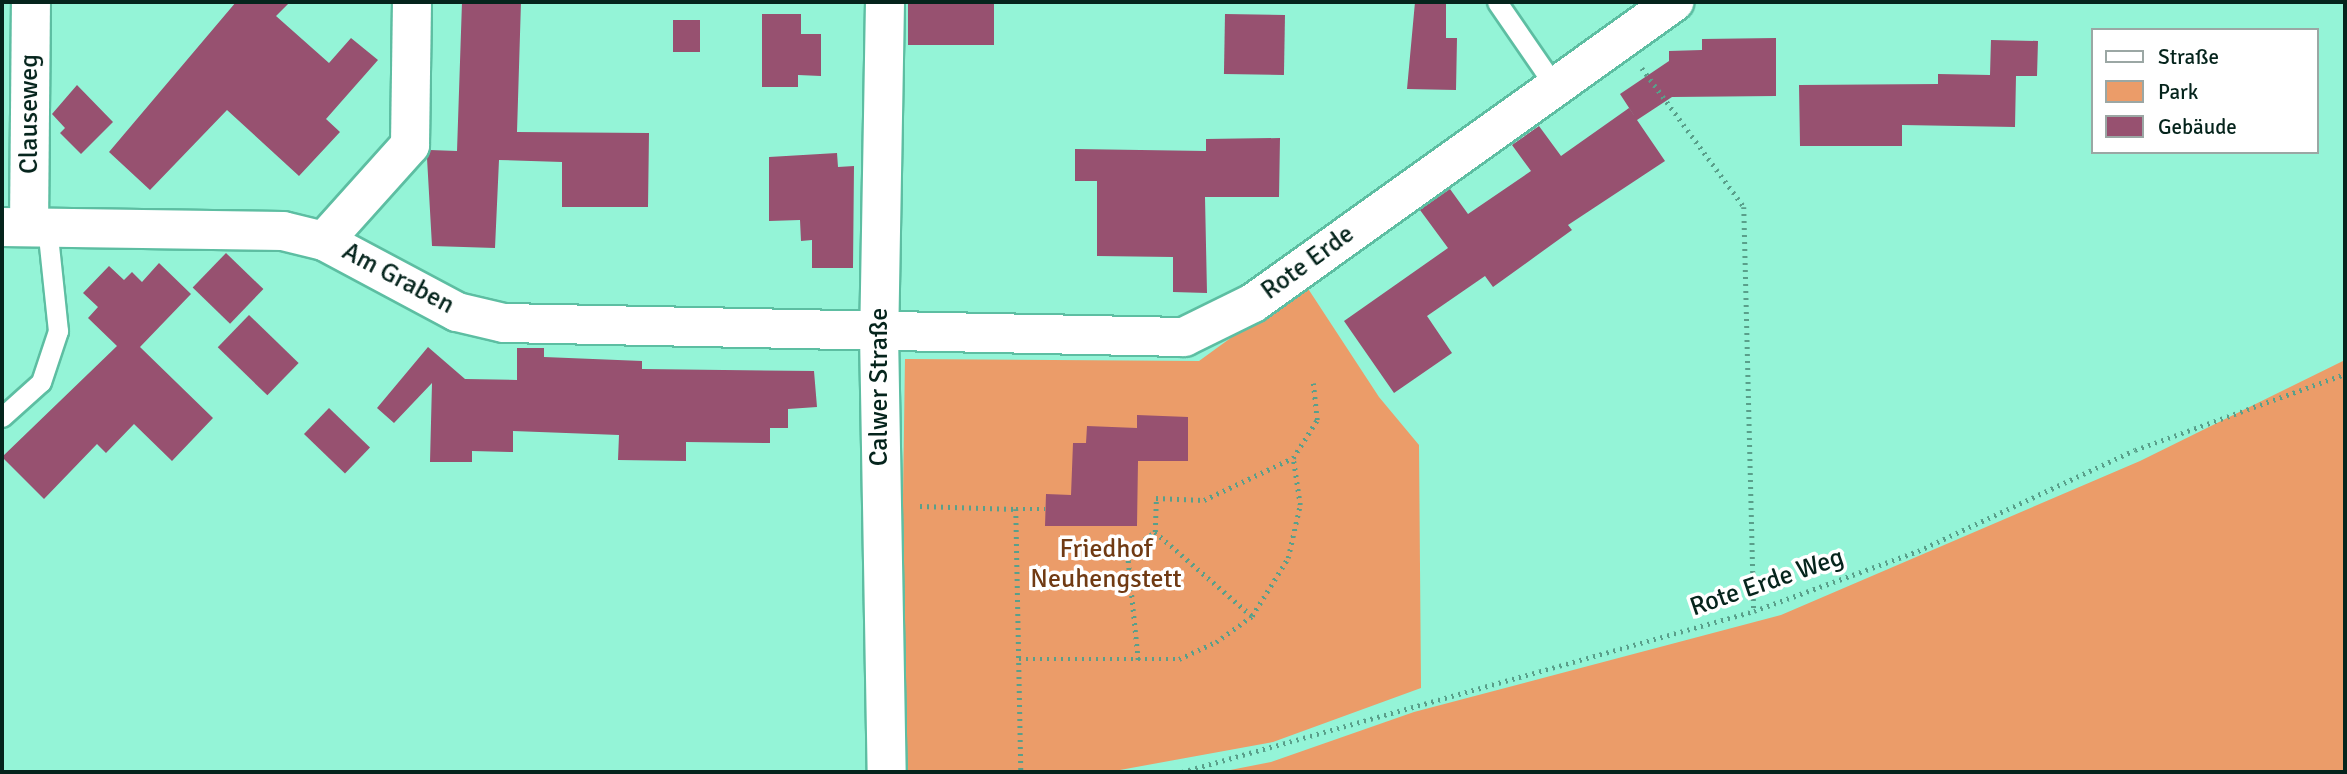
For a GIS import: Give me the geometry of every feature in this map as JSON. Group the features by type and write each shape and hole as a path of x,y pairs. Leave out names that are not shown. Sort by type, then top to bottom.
{"street":[{"name":"Clauseweg","path":"26,227 31,2"},
{"path":"324,241 410,145 412,2"},
{"name":"Calwer Straße","path":"885,2 879,333 887,772"},
{"name":"Rote Erde","path":"879,333 1185,337 1252,303 1554,85 1674,2"},
{"name":"Am Graben","path":"26,227 283,231 324,241 457,313 504,323 879,333"}],"lane":[{"path":"1497,2 1554,85"},
{"path":"2,417 41,382 58,331 26,227"}],"path":[{"path":"1620,39 1744,207 1754,611"},
{"name":"Rote Erde Weg","path":"1181,772 1754,611 1918,551 2135,450 2345,374"},
{"path":"1155,532 1156,498 1204,500 1293,458 1317,420 1313,383"},
{"path":"1019,659 1179,659 1216,642 1252,616 1288,558 1300,505 1293,458"},
{"path":"924,506 1045,509"},
{"path":"1016,509 1021,772"},
{"path":"1155,532 1252,616"},
{"path":"1138,660 1127,551 1155,532"}],"green space":[{"name":"Friedhof Neuhengstett","path":"1305,284 1379,397 1419,445 1421,688 1273,742 1109,772 899,772 905,359 1199,361"},
{"path":"2345,360 2345,772 1220,772 1271,762 1414,712 1781,615 2140,461"}],"building":[{"path":"236,2 290,2 276,16 329,63 351,38 378,60 326,119 340,132 299,176 227,110 150,190 109,152"},
{"path":"462,2 521,2 517,132 649,133 648,207 562,207 562,162 499,160 495,248 432,246 427,158 430,150 457,151"},
{"path":"908,2 994,2 994,45 908,45"},
{"path":"1415,2 1446,2 1446,38 1457,38 1456,90 1407,89"},
{"path":"762,14 801,14 801,34 821,34 821,76 798,75 798,87 762,87"},
{"path":"1225,14 1285,15 1284,75 1224,74"},
{"path":"673,20 700,20 700,52 673,52"},
{"path":"1776,38 1776,96 1672,97 1637,120 1665,161 1568,225 1572,230 1493,287 1485,276 1427,316 1452,353 1394,393 1344,321 1448,248 1420,210 1450,189 1468,214 1531,171 1512,145 1539,126 1561,156 1629,108 1635,117 1620,94 1669,61 1669,51 1702,50 1702,39"},
{"path":"1991,40 2038,41 2037,76 2016,76 2015,127 1902,125 1902,146 1800,146 1799,85 1938,84 1938,74 1990,75"},
{"path":"77,85 113,122 81,154 60,133 65,128 52,114"},
{"path":"1280,138 1279,197 1205,197 1207,293 1173,292 1173,257 1097,256 1097,181 1075,181 1075,149 1206,151 1206,139"},
{"path":"837,153 838,167 854,166 853,268 812,268 812,240 801,241 800,220 769,221 769,157"},
{"path":"226,253 263,289 230,324 193,288"},
{"path":"159,263 191,294 140,347 213,418 172,461 134,424 106,453 97,444 44,499 2,457 117,346 88,318 98,307 83,293 109,266 124,280 132,272 142,282"},
{"path":"249,315 299,363 267,395 218,347"},
{"path":"428,347 465,379 517,380 517,348 544,348 544,357 642,361 642,369 814,371 817,407 788,409 788,428 770,428 770,443 686,442 686,461 618,460 619,435 513,431 513,452 472,451 472,462 430,462 432,383 394,423 377,408"},
{"path":"329,408 370,448 345,473 304,434"},
{"path":"1137,415 1188,417 1188,461 1138,461 1137,526 1045,526 1046,494 1071,495 1073,443 1086,443 1087,426 1137,428"}]}
